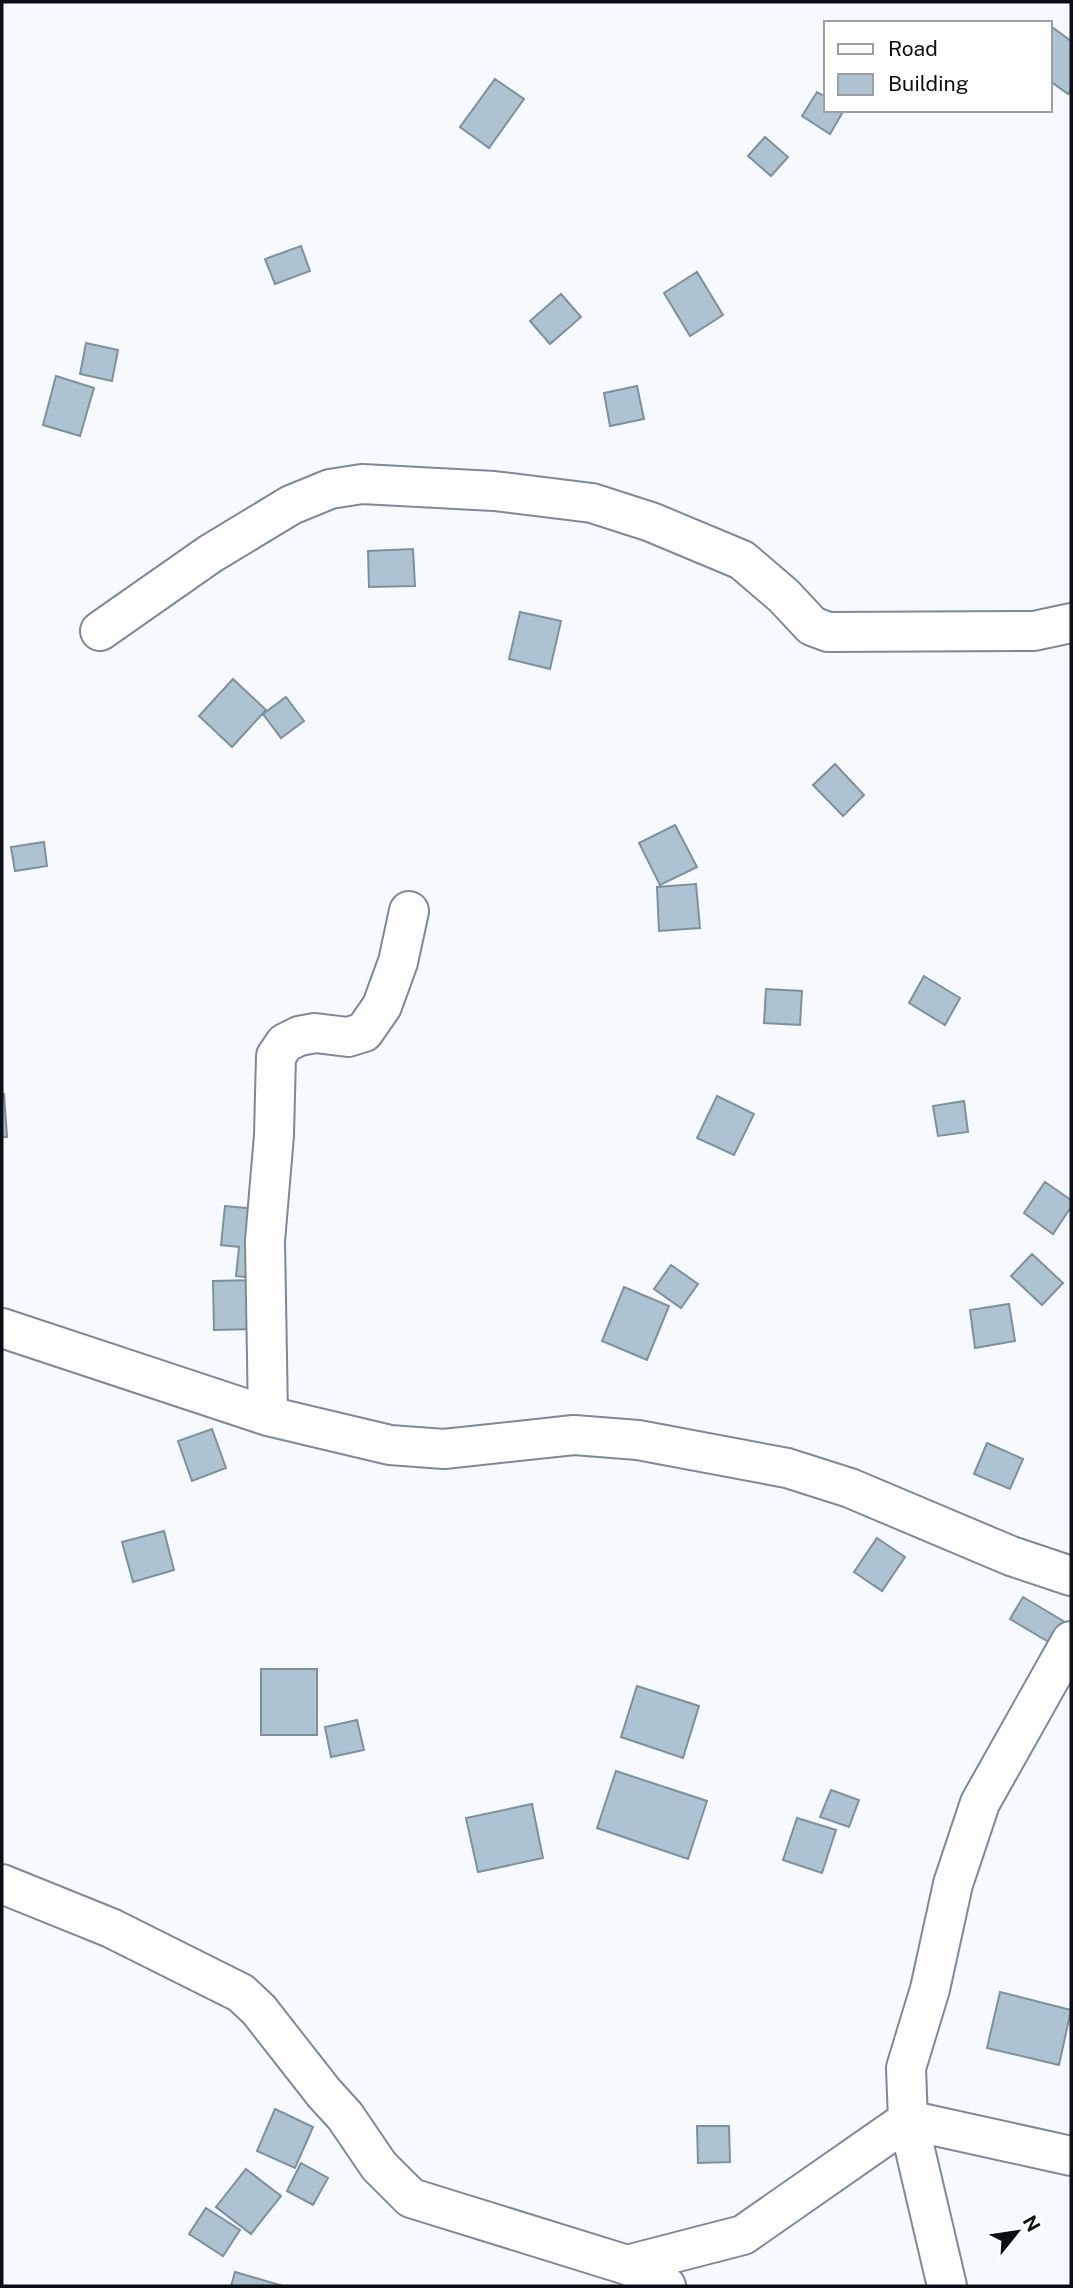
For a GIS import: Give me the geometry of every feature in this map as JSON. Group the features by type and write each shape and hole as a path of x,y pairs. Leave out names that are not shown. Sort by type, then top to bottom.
{"street":[{"path":"100,631 210,554 291,505 330,489 362,484 494,491 592,503 651,522 742,560 784,596 812,626 828,632 1034,631 1071,623"},
{"path":"268,1416 265,1241 274,1135 276,1056 285,1043 299,1036 315,1033 348,1037 364,1032 382,1006 398,962 409,911"},
{"path":"2,1328 268,1416 390,1445 444,1449 574,1435 638,1440 787,1468 850,1488 1011,1556 1071,1576"},
{"path":"947,2286 908,2120 906,2068 930,1989 953,1884 980,1803 1071,1641"},
{"path":"2,1884 111,1928 241,1993 259,2010 345,2116 379,2166 411,2198 626,2264 666,2286"},
{"path":"626,2264 743,2235 908,2120 1071,2156"}],"building":[{"path":"1052,27 1071,41 1071,90 1068,94 1052,82"},
{"path":"495,79 524,99 489,148 460,127"},
{"path":"817,92 824,96 824,112 843,112 830,134 802,116"},
{"path":"765,137 788,157 771,176 748,156"},
{"path":"301,246 310,271 275,284 265,259"},
{"path":"697,272 723,315 690,336 664,293"},
{"path":"561,294 581,317 550,344 530,321"},
{"path":"86,343 118,350 112,381 80,374"},
{"path":"56,376 94,388 80,436 43,425"},
{"path":"637,386 644,419 610,426 604,393"},
{"path":"413,549 415,586 369,587 368,551"},
{"path":"520,612 561,621 550,669 509,659"},
{"path":"233,679 266,710 232,747 199,716"},
{"path":"286,697 304,721 281,738 263,714"},
{"path":"835,764 864,795 843,816 813,785"},
{"path":"675,825 697,867 660,885 639,843"},
{"path":"44,842 47,866 15,871 11,847"},
{"path":"696,884 700,928 659,931 657,887"},
{"path":"924,976 960,998 945,1025 909,1003"},
{"path":"766,989 802,991 800,1025 764,1023"},
{"path":"4,1094 7,1137 2,1137"},
{"path":"717,1096 754,1114 734,1155 697,1138"},
{"path":"964,1101 968,1132 938,1136 933,1106"},
{"path":"1045,1182 1071,1200 1071,1207 1053,1234 1024,1213"},
{"path":"225,1206 266,1210 260,1279 236,1276 239,1247 221,1245"},
{"path":"1032,1254 1063,1283 1042,1305 1011,1276"},
{"path":"671,1265 698,1284 681,1308 654,1289"},
{"path":"257,1280 259,1329 214,1330 213,1281"},
{"path":"624,1287 669,1306 647,1360 602,1341"},
{"path":"1009,1304 1015,1341 975,1348 970,1310"},
{"path":"212,1429 226,1468 192,1481 178,1441"},
{"path":"987,1443 1023,1459 1010,1489 974,1474"},
{"path":"164,1531 174,1570 133,1582 122,1542"},
{"path":"877,1538 905,1557 882,1591 854,1572"},
{"path":"1023,1597 1065,1622 1052,1644 1010,1619"},
{"path":"261,1669 317,1669 317,1735 261,1735"},
{"path":"637,1686 699,1706 683,1758 621,1737"},
{"path":"357,1720 364,1750 331,1757 325,1727"},
{"path":"616,1771 707,1801 688,1859 597,1828"},
{"path":"831,1790 859,1800 849,1827 820,1817"},
{"path":"532,1804 543,1858 478,1872 466,1818"},
{"path":"797,1818 836,1830 822,1873 783,1860"},
{"path":"1000,1992 1071,2010 1059,2065 987,2048"},
{"path":"275,2109 313,2127 295,2168 257,2151"},
{"path":"697,2126 729,2126 730,2162 698,2163"},
{"path":"301,2163 328,2178 313,2205 287,2191"},
{"path":"246,2169 281,2196 251,2234 216,2207"},
{"path":"206,2208 240,2230 223,2256 189,2234"},
{"path":"235,2272 283,2286 231,2286"}]}
